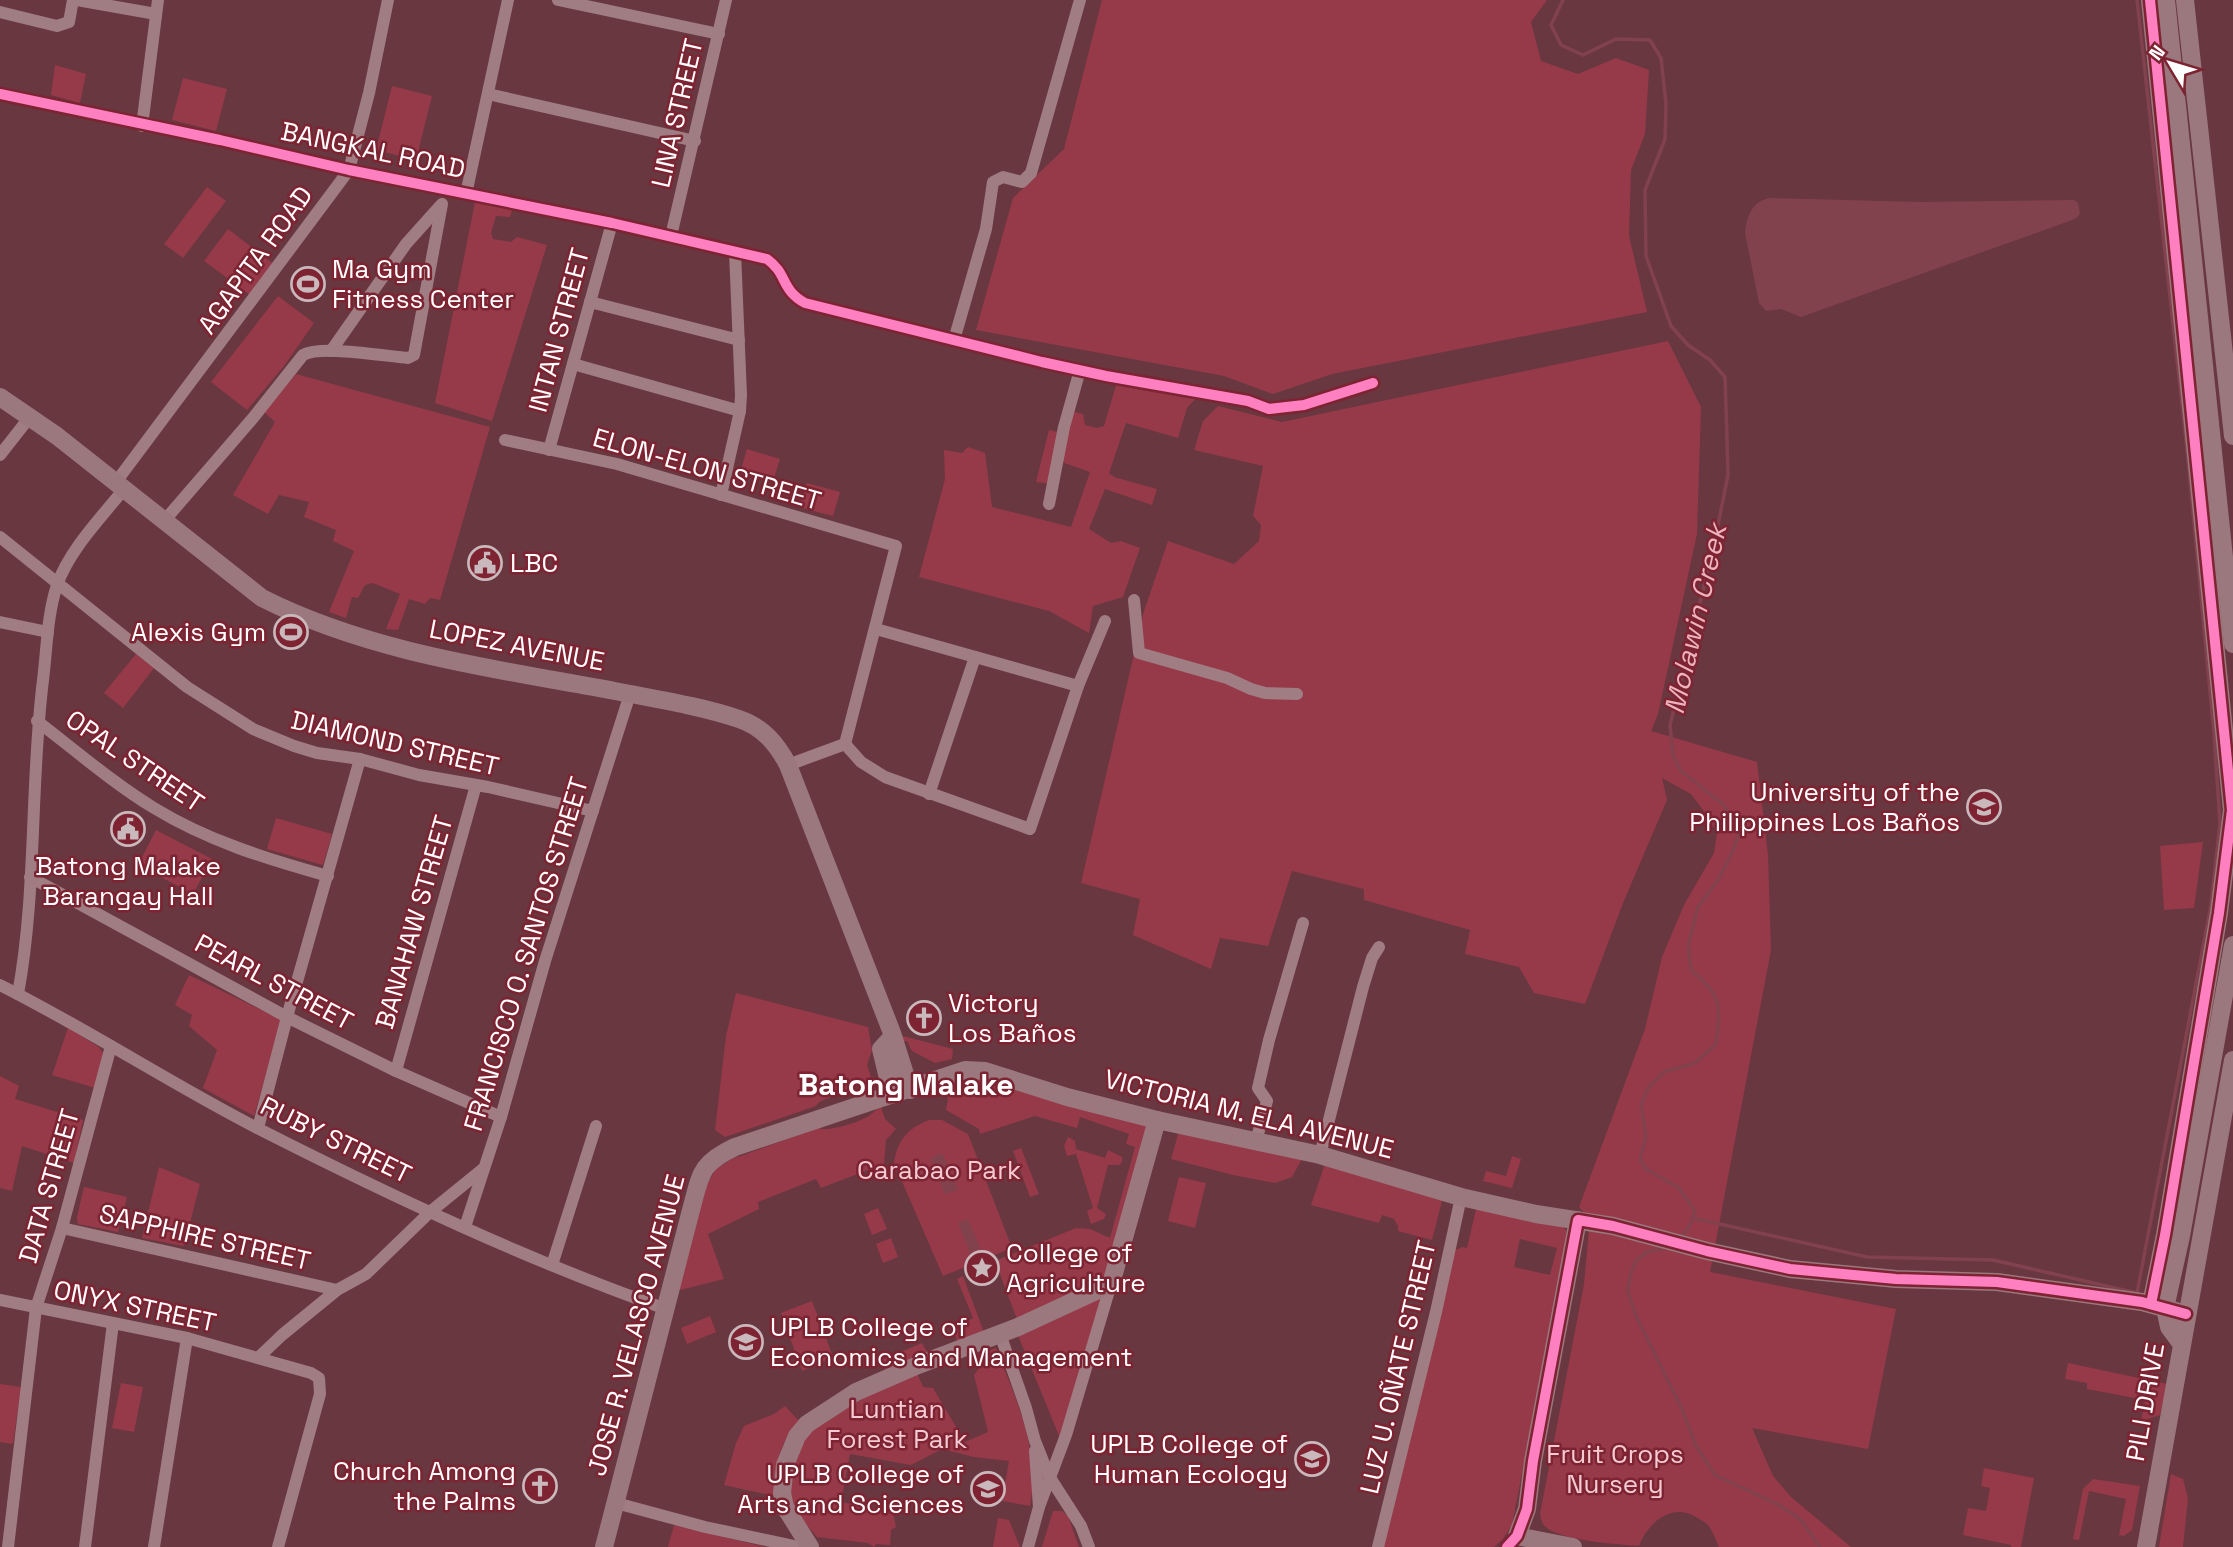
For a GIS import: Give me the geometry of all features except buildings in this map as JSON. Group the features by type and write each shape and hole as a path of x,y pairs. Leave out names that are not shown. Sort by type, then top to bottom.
{"street":[{"path":"0,12 57,26 69,22 75,0 156,14"},
{"path":"142,126 158,0"},
{"name":"AGAPITA ROAD","path":"18,994 30,877 37,721 47,632 58,584 120,485 349,170 369,93 388,0"},
{"path":"466,194 508,0"},
{"path":"558,0 719,34"},
{"name":"LINA STREET","path":"671,236 726,0"},
{"path":"954,340 986,229 993,182 1003,177 1022,182 1031,173 1080,0"},
{"path":"2150,0 2232,810 2219,913 2165,1235 2158,1306 2181,1343"},
{"path":"2166,0 2233,644"},
{"path":"2185,0 2233,436"},
{"name":"BANGKAL ROAD","path":"0,94 736,251 767,259 778,267 791,296 805,303 1080,370 1248,401 1269,409 1304,405 1373,383"},
{"path":"488,94 695,141"},
{"path":"164,521 253,418 303,355 309,352 331,351 408,358 414,355 442,204 447,190"},
{"path":"331,351 407,244 442,204"},
{"name":"INTAN STREET","path":"549,450 612,223"},
{"path":"721,495 740,411 736,251"},
{"path":"590,302 738,340"},
{"path":"573,364 740,411"},
{"path":"1049,503 1064,427 1080,370"},
{"name":"LOPEZ AVENUE","path":"0,397 57,436 262,598 299,617 377,643 630,694 740,719 760,730 772,740 788,765 910,1090"},
{"path":"0,455 29,418"},
{"name":"ELON-ELON STREET","path":"505,440 617,464 896,545 876,629"},
{"name":"DIAMOND STREET","path":"0,537 167,672 253,729 317,753 360,758 419,775 593,811"},
{"path":"1134,600 1139,653 1227,678 1265,693 1297,694"},
{"path":"845,744 872,770 929,794 1030,829 1078,686 1105,621"},
{"path":"0,622 47,632"},
{"path":"845,744 876,629 1078,686"},
{"path":"929,794 975,657"},
{"name":"FRANCISCO O. SANTOS STREET","path":"465,1227 501,1117 545,961 630,694"},
{"name":"OPAL STREET","path":"37,721 153,807 210,838 268,860 328,876"},
{"path":"788,765 845,744"},
{"path":"258,1128 286,1017 360,758"},
{"name":"BANAHAW STREET","path":"396,1071 476,785"},
{"name":"PEARL STREET","path":"30,877 286,1017 396,1071 501,1117"},
{"path":"1256,1141 1267,1101 1258,1088 1303,923"},
{"path":"2158,1306 2181,1236 2233,945"},
{"path":"1320,1155 1363,987 1372,958 1379,947"},
{"name":"RUBY STREET","path":"0,985 258,1128 430,1212 552,1265 666,1309"},
{"path":"892,1037 881,1049 892,1095"},
{"name":"DATA STREET","path":"8,1547 36,1308 62,1228 111,1046"},
{"name":"PILI DRIVE","path":"2146,1547 2233,1060"},
{"name":"VICTORIA M. ELA AVENUE","path":"910,1090 965,1070 985,1071 1067,1097 1157,1120 1320,1155 1461,1197 1536,1214 1613,1226 1707,1251 1790,1269 1896,1279 1997,1282 2158,1306 2186,1314"},
{"name":"JOSE R. VELASCO AVENUE","path":"604,1547 705,1167 714,1157 735,1147 910,1090"},
{"path":"1028,1547 1049,1476 1066,1436 1157,1120"},
{"path":"552,1265 596,1126"},
{"path":"260,1357 282,1335 337,1290 366,1275 430,1212 485,1167"},
{"name":"LUZ U. OÑATE STREET","path":"1378,1547 1436,1312 1461,1197"},
{"path":"1573,1547 1512,1541 1527,1509 1533,1461 1578,1220"},
{"name":"SAPPHIRE STREET","path":"62,1228 337,1290"},
{"path":"810,1547 785,1507 782,1493 785,1465 797,1436 807,1424 856,1392 1000,1334 1111,1284"},
{"name":"ONYX STREET","path":"0,1300 187,1338 260,1357 319,1378 321,1386 307,1448 278,1547"},
{"path":"85,1547 113,1323"},
{"path":"1000,1334 1049,1476 1081,1526 1089,1547"},
{"path":"154,1547 187,1338"},
{"path":"1035,1441 1039,1507"},
{"path":"615,1503 718,1531 799,1547"}],"green space":[{"path":"1102,0 1547,0 1531,22 1541,61 1578,74 1616,58 1649,70 1645,134 1631,170 1629,236 1647,312 1332,374 1273,394 1224,376 976,330 1013,198 1064,149"},
{"path":"55,65 86,74 80,103 51,95"},
{"path":"183,78 227,89 216,131 172,120"},
{"path":"392,86 432,96 416,160 376,150"},
{"path":"207,187 226,201 183,258 164,244"},
{"path":"475,202 513,208 510,217 496,216 491,233 493,239 511,242 517,237 547,245 492,421 435,403"},
{"path":"228,229 276,266 253,297 204,261"},
{"path":"278,296 314,323 284,366 247,410 211,382"},
{"name":"Fruit Crops Nursery","path":"1668,341 1701,407 1697,534 1658,714 1651,731 1757,762 1768,855 1771,950 1710,1272 1896,1309 1868,1449 1752,1428 1773,1476 1791,1497 1851,1547 1719,1547 1706,1523 1687,1513 1678,1512 1654,1523 1639,1546 1603,1543 1573,1538 1550,1530 1543,1524 1540,1514 1584,1284 1590,1219 1579,1207 1645,1029 1662,957 1684,905 1714,853 1717,834 1691,794 1662,778 1667,800 1623,903 1585,1004 1534,993 1519,967 1465,954 1470,930 1364,900 1364,889 1292,871 1268,946 1220,938 1211,969 1133,935 1140,899 1081,883 1144,611 1168,541 1234,564 1259,541 1261,525 1253,516 1263,466 1194,450 1203,421 1218,406 1282,422"},
{"path":"296,374 490,427 440,600 430,598 425,604 409,599 398,630 386,629 400,594 373,583 365,585 358,598 352,597 346,618 329,612 354,551 333,541 336,530 304,517 309,502 279,495 268,514 233,495 275,422 264,412"},
{"path":"1118,379 1199,395 1187,408 1178,438 1126,423 1109,473 1114,477 1157,489 1152,505 1105,489 1089,529 1111,543 1121,541 1140,548 1123,597 1093,606 1089,633 1049,611 919,577 945,479 944,450 962,453 968,447 985,453 992,507 1071,527 1090,472 1059,461 1051,484 1036,482 1049,430 1062,433 1069,411 1083,414 1085,425 1097,428 1104,426"},
{"path":"747,449 780,459 774,478 741,469"},
{"path":"807,483 840,492 833,516 799,507"},
{"path":"136,654 154,668 123,708 104,693"},
{"path":"276,818 332,834 323,865 267,849"},
{"path":"156,830 212,859 193,894 138,865"},
{"path":"2203,842 2194,908 2164,910 2160,846"},
{"path":"189,975 282,1020 254,1116 203,1088 217,1050 189,1026 192,1015 175,1005"},
{"path":"736,993 868,1027 872,1050 867,1065 872,1080 819,1102 816,1106 725,1137 715,1130 726,1036"},
{"path":"68,1028 99,1047 103,1053 95,1088 52,1075"},
{"path":"899,1035 953,1049 952,1059 935,1063 912,1051 907,1041 901,1042"},
{"path":"0,1076 19,1086 15,1099 83,1120 74,1163 22,1146 12,1191 0,1188"},
{"path":"970,1079 987,1079 990,1084 1154,1122 1062,1443 1017,1333 1018,1322 995,1261 1076,1228 1090,1229 1110,1238 1135,1147 1126,1144 1129,1134 1080,1117 1077,1128 1035,1116 980,1134 979,1129 946,1110 948,1099 944,1087"},
{"path":"881,1107 885,1119 896,1129 886,1140 884,1164 821,1188 816,1179 758,1202 759,1209 708,1234 724,1279 676,1291 707,1184 716,1169 732,1159 818,1128 835,1128 856,1122"},
{"name":"Carabao Park","path":"929,1120 942,1120 968,1134 1012,1248 943,1276 894,1163 905,1136"},
{"path":"1179,1131 1302,1159 1292,1177 1275,1183 1233,1175 1171,1159"},
{"path":"1068,1137 1075,1141 1076,1149 1105,1158 1108,1150 1122,1157 1119,1165 1108,1165 1097,1208 1106,1214 1104,1219 1091,1224 1087,1211 1093,1208 1076,1154 1067,1156 1064,1146"},
{"path":"1021,1148 1039,1194 1030,1197 1013,1151"},
{"path":"1512,1156 1521,1159 1512,1188 1483,1181 1486,1171 1506,1176"},
{"path":"1325,1164 1363,1173 1365,1178 1423,1194 1444,1193 1432,1240 1398,1231 1394,1219 1382,1215 1379,1223 1311,1205"},
{"path":"159,1167 200,1184 184,1246 142,1238"},
{"path":"1179,1177 1206,1183 1195,1228 1168,1221"},
{"path":"84,1187 127,1197 118,1232 78,1224 77,1217"},
{"path":"1478,1201 1561,1225 1569,1233 1512,1525 1494,1547 1381,1547 1450,1252 1467,1248","holes":["1520,1239 1557,1248 1550,1275 1514,1267"]},
{"path":"878,1208 887,1229 872,1235 864,1214"},
{"path":"891,1238 898,1257 883,1263 876,1244"},
{"path":"963,1276 985,1335 886,1373 881,1360 922,1343 928,1354 958,1343 955,1335 961,1325 973,1318 957,1279"},
{"path":"812,1301 833,1357 802,1371 781,1313"},
{"path":"710,1316 716,1332 687,1344 681,1328"},
{"name":"Luntian Forest Park","path":"996,1348 1025,1426 1032,1465 1030,1506 1002,1501 1009,1461 974,1457 942,1449 911,1465 850,1454 841,1502 893,1512 896,1527 891,1530 890,1545 876,1544 874,1547 868,1543 817,1537 797,1514 790,1496 792,1469 805,1433 871,1394 917,1373 923,1387 933,1388 965,1442 988,1432 974,1375 982,1364 980,1354"},
{"path":"2068,1363 2167,1384 2160,1415 2141,1421 2145,1400 2087,1389 2087,1383 2065,1379"},
{"path":"121,1383 143,1387 134,1432 112,1428"},
{"path":"0,1384 21,1387 13,1444 0,1442"},
{"path":"785,1406 799,1421 792,1429 779,1456 775,1496 724,1485 736,1443 744,1426 774,1414"},
{"path":"1984,1468 2034,1478 2021,1547 1963,1535 1968,1508 1986,1511 1990,1488 1981,1486"},
{"path":"2171,1474 2183,1479 2188,1498 2183,1547 2159,1547"},
{"path":"2093,1479 2140,1486 2132,1530 2124,1536 2119,1535 2126,1499 2089,1491 2079,1540 2073,1539 2083,1489"},
{"path":"1053,1511 1062,1511 1068,1516 1079,1547 1042,1547"},
{"path":"998,1518 1009,1520 1020,1547 993,1547"},
{"name":"UPLB College of Arts and Sciences","path":"674,1525 765,1547 668,1547"}],"shaded area":[{"path":"1770,198 1920,202 2074,200 2078,203 2080,214 2075,219 1801,317 1781,309 1766,311 1759,303 1745,233 1752,210 1759,202"},
{"path":"942,1153 958,1189 945,1195 930,1158"},
{"path":"968,1219 980,1248 970,1253 958,1223"}],"waterway":[{"name":"Molawin Creek","path":"1563,0 1551,25 1561,45 1583,55 1616,39 1650,40 1661,58 1666,104 1665,139 1645,190 1646,256 1671,326 1688,345 1710,360 1725,377 1728,475 1714,545 1670,725 1673,756 1681,771 1724,805 1739,833 1718,880 1698,907 1688,946 1691,970 1709,987 1717,1002 1718,1031 1716,1044 1695,1063 1664,1072 1649,1087 1641,1104 1646,1137 1640,1159 1646,1169 1679,1188 1695,1211 1681,1238"},
{"path":"1693,1218 1867,1257 1993,1260 2137,1293 2211,905 2220,823 2188,459 2137,0"},
{"name":"Molawin Creek","path":"1669,1247 1647,1252 1636,1261 1630,1275 1628,1292 1636,1316 1682,1409 1696,1446 1715,1475 1777,1504 1800,1519 1820,1547"}],"cycle path":[{"path":"2150,0 2232,810 2219,913 2151,1304"},
{"path":"0,94 349,170 612,223 767,259 778,270 791,292 805,303 1106,376 1248,401 1269,409 1304,405 1373,383"},
{"path":"1507,1547 1517,1536 1527,1509 1533,1461 1578,1220 1790,1269 1896,1279 1997,1282 2142,1302 2186,1314"}],"place":[{"name":"Ma Gym Fitness Center","path":"308,284"},
{"name":"LBC","path":"485,563"},
{"name":"Alexis Gym","path":"291,632"},
{"name":"University of the Philippines Los Baños","path":"1984,807"},
{"name":"Batong Malake Barangay Hall","path":"128,829"},
{"name":"Victory Los Baños","path":"924,1018"},
{"name":"College of Agriculture","path":"982,1268"},
{"name":"UPLB College of Economics and Management","path":"746,1342"},
{"name":"UPLB College of Human Ecology","path":"1312,1459"},
{"name":"Church Among the Palms","path":"540,1486"},
{"name":"UPLB College of Arts and Sciences","path":"988,1489"}],"district":[{"name":"Batong Malake","path":"906,1085"}]}
